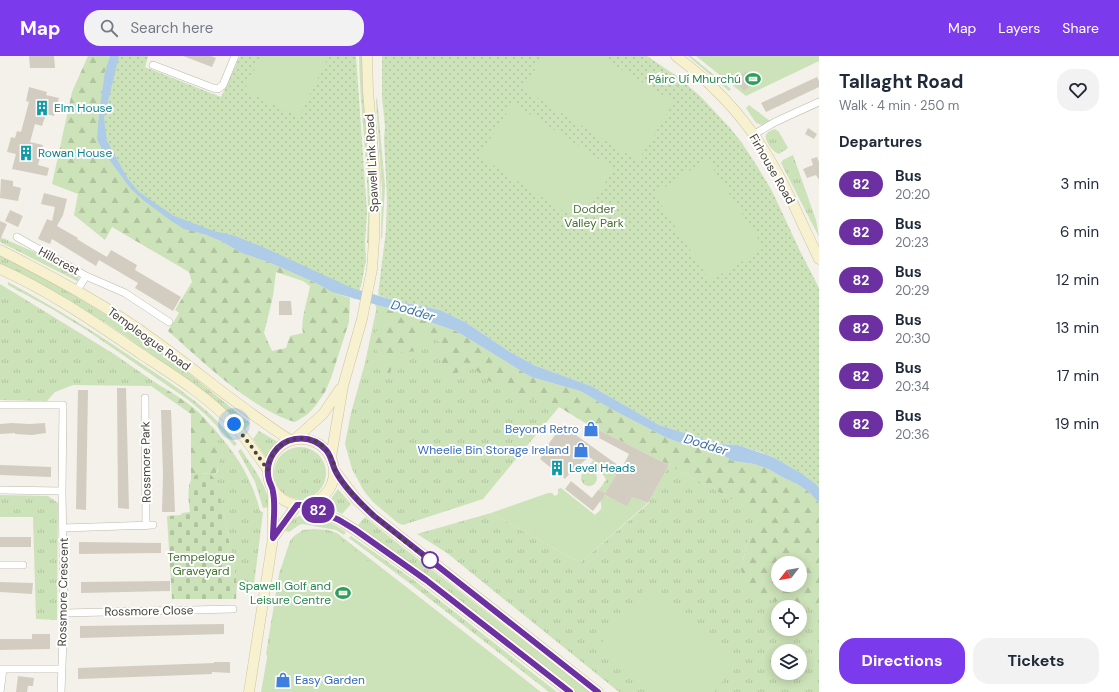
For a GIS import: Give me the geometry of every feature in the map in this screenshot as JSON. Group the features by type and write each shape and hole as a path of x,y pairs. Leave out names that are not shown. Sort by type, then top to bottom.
{"main road":[{"name":"Spawell Link Road","path":"343,386 362,319 372,269 375,176 368,97 367,56"},
{"name":"Firhouse Road","path":"676,56 721,96 753,135 782,182 819,259"},
{"name":"Templeogue Road","path":"0,250 111,310 158,343 263,423 293,440"},
{"name":"Templeogue Road","path":"0,269 52,297 102,327 206,399 234,424 268,470"},
{"path":"293,440 323,414 343,386"},
{"path":"331,457 343,386"},
{"path":"570,692 426,580 354,529 339,520 280,498 274,491 269,481 268,470 270,460 274,452 282,445 293,440 304,438 317,443 326,450 331,457 335,471 357,500 374,516 598,692"},
{"path":"273,538 302,505 315,502 326,493 333,481 335,471"},
{"path":"248,692 273,538 274,491"}],"street":[{"path":"153,65 213,88 218,88 223,85 235,56"},
{"path":"753,135 775,122 819,102"},
{"name":"Hillcrest","path":"17,237 86,276 76,290"},
{"path":"86,276 126,293 170,322"},
{"name":"Rossmore Park","path":"63,528 150,525 145,398"},
{"name":"Rossmore Crescent","path":"0,405 63,405 62,491 64,613 61,692"},
{"path":"0,490 62,491"},
{"path":"0,565 23,565"},
{"name":"Rossmore Close","path":"64,613 233,609"},
{"path":"0,692 1,669 62,669"}],"green space":[{"path":"88,56 110,56 105,71 97,139 102,150 130,188 204,234 221,241 242,253 271,263 316,283 332,292 350,298 349,322 331,378 325,392 308,414 295,422 262,407 228,383 168,331 179,313 175,310 192,282 189,272 112,227 105,240 74,215 78,194 52,184 72,92","holes":["276,272 303,281 310,286 303,316 303,333 290,336 286,348 272,351 264,333 273,296"]},
{"path":"110,56 148,56 145,67 221,97 240,56 356,56 367,212 365,242 366,260 361,286 356,299 332,292 316,283 271,263 242,253 221,241 184,228 143,200 130,188 102,150 97,139 105,71"},
{"path":"261,56 329,56 299,117 244,90"},
{"path":"359,56 362,56 363,90 371,194 369,243 367,243 367,187"},
{"name":"Dodder Valley Park","path":"382,56 647,56 678,77 701,97 730,128 757,166 772,191 819,288 819,488 801,473 773,457 738,445 720,444 659,425 591,386 536,366 510,352 465,322 440,310 393,300 378,295 386,230 387,199 384,138 385,127 382,96"},
{"path":"543,56 600,56 674,102 638,161 523,89"},
{"path":"688,56 691,56 731,89 729,91"},
{"name":"Páirc Uí Mhurchú","path":"696,56 819,56 819,61 746,96"},
{"path":"377,97 385,186 382,239 382,189 376,101"},
{"path":"513,103 614,169 580,222 479,156"},
{"path":"749,105 770,121 762,125 756,123 746,108"},
{"path":"775,129 779,132 788,148 779,154 766,140 767,133"},
{"path":"793,155 816,220 819,237 781,163 783,160"},
{"path":"707,159 764,248 710,281 654,194"},
{"path":"0,237 41,255 79,277 77,281 0,242"},
{"path":"0,256 71,294 140,337 182,368 250,423 244,431 185,380 145,350 64,297 0,264"},
{"path":"8,282 93,331 181,390 205,409 227,431 237,444 234,446 212,421 187,399 88,331 8,285"},
{"path":"0,284 114,354 153,381 151,386 73,385 55,392 47,401 0,400"},
{"path":"375,304 456,331 531,377 580,391 665,437 678,442 701,446 719,453 733,461 754,464 768,469 797,484 809,492 819,503 819,611 807,608 807,600 771,600 748,595 741,569 747,543 761,515 669,465 587,424 559,407 489,381 466,362 459,370 451,387 441,366 443,345 432,337 417,333 421,348 416,351 399,353 389,375 374,345 369,345 377,330 386,329"},
{"path":"377,306 559,407 483,499 403,525 398,523 373,502 364,491 352,469 345,444"},
{"path":"153,381 197,410 206,419 213,430 218,441 220,460 217,472 213,477 209,473 200,474 194,478 191,484 191,414 151,386"},
{"path":"211,425 228,445 247,475 260,511 263,512 254,585 251,587 237,584 224,514 213,477 218,471"},
{"path":"259,431 278,442 269,450 266,457 253,439"},
{"path":"300,447 314,451 322,459 326,473 322,487 314,495 300,499 286,495 278,487 274,473 278,459 286,451"},
{"path":"241,449 263,484 270,507 263,508 255,482 238,451"},
{"path":"593,460 616,475 605,493 598,491 606,480 602,473 590,464"},
{"path":"669,465 762,515 747,543 741,569 771,583 771,592 789,592 806,600 771,600 771,636 807,636 807,600 819,606 819,692 619,692 447,553 417,534 491,513 580,563 650,502 649,501"},
{"path":"589,470 596,475 597,478 592,485 589,486 582,481 581,478 586,471"},
{"name":"Tempelogue Graveyard","path":"209,473 216,482 224,514 237,584 236,599 172,599 167,516 181,515 182,513 190,512 188,492 190,482 196,475"},
{"path":"561,488 595,515 601,509 600,500 604,495 621,502 628,491 635,498 647,503 650,501 580,563 491,513 548,493 552,493 555,496 558,494 558,489"},
{"path":"338,489 351,504 342,514 323,505 330,500"},
{"path":"0,495 48,496 58,503 57,620 36,619 33,517 0,517"},
{"path":"305,515 326,521 346,532 344,535 336,530 303,524 289,532 284,530 295,518"},
{"path":"365,517 590,692 576,692 428,576 358,525"},
{"name":"Spawell Golf and Leisure Centre","path":"303,530 328,530 337,533 541,692 535,692 531,689 268,657 266,654 279,574 290,541 294,536"},
{"name":"Spawell Golf and Leisure Centre","path":"312,530 325,532 336,536 535,692 261,692 283,567 294,538 303,532"},
{"path":"351,536 415,581 557,692 549,692 349,538"},
{"path":"644,590 737,664 714,692 648,692 596,650"}],"water":[{"name":"Dodder","path":"110,56 119,56 104,118 107,141 128,179 139,192 174,216 214,231 235,236 265,248 352,288 393,300 440,310 465,322 510,352 536,366 591,386 659,425 720,444 738,445 773,457 801,473 816,484 819,488 819,503 809,492 797,484 768,469 754,464 733,461 719,453 701,446 678,442 665,437 580,391 531,377 456,331 391,309 332,292 316,283 271,263 242,253 221,241 204,234 184,229 143,200 130,188 102,150 97,139 105,71"}],"building":[{"path":"29,56 54,56 55,68 30,68"},
{"path":"183,56 211,56 216,58 212,67"},
{"path":"747,71 755,82 744,91 735,80"},
{"path":"817,77 819,87 766,112 761,103"},
{"path":"29,87 47,92 46,95 59,98 54,116 46,114 42,126 35,124 30,142 43,145 38,165 49,168 47,176 12,169 16,154 7,152 11,137 15,138 17,131 21,132 29,102 26,101"},
{"path":"808,128 817,134 814,139 805,134"},
{"path":"817,157 819,162 819,180 816,175 807,178 803,169 813,165 811,159"},
{"path":"1,179 13,181 13,186 21,188 18,201 0,198"},
{"path":"44,193 67,199 63,215 57,226 107,257 111,250 137,265 135,270 181,297 173,311 135,288 138,283 99,260 96,266 52,239 50,244 38,239 47,219 52,221 55,207 41,204"},
{"path":"10,210 23,216 18,227 5,221"},
{"path":"0,221 7,224 0,240"},
{"path":"279,301 291,301 292,315 279,315"},
{"path":"117,388 126,388 129,509 118,508"},
{"path":"78,390 88,390 86,510 76,509"},
{"path":"161,410 171,410 175,512 162,512 163,474"},
{"path":"45,423 46,433 32,435 15,433 0,434 0,424"},
{"path":"587,424 669,465 648,503 632,497 627,506 605,495 593,511 565,489 571,481 592,498 598,490 605,493 616,475 589,457 565,479 540,459 544,453 543,452 562,425 622,468 629,454 584,430"},
{"path":"0,465 51,467 51,477 0,475"},
{"path":"0,537 31,537 31,547 0,547"},
{"path":"79,542 161,543 161,553 79,554"},
{"path":"170,581 170,591 81,593 81,582"},
{"path":"0,582 33,583 32,594 0,592"},
{"path":"224,624 224,634 80,638 80,626"},
{"path":"32,634 50,634 50,649 0,650 0,639 32,639"},
{"path":"230,662 230,673 212,672 212,674 78,679 78,668"},
{"path":"18,676 34,678 33,686 28,686 27,692 16,692"}],"bus line":[{"name":"82","path":"570,692 426,580 339,520 306,505 297,505 273,538 274,491 269,481 268,470 270,460 274,452 290,440 295,439 304,438 320,444 331,457 335,471 357,500 374,516 598,692"}],"place":[{"name":"Páirc Uí Mhurchú","path":"753,79"},
{"name":"Elm House","path":"42,108"},
{"name":"Rowan House","path":"26,153"},
{"name":"Beyond Retro","path":"591,429"},
{"name":"Wheelie Bin Storage Ireland","path":"581,450"},
{"name":"Level Heads","path":"557,468"},
{"name":"Spawell Golf and Leisure Centre","path":"343,593"},
{"name":"Easy Garden","path":"283,680"}],"route":[{"path":"234,424 268,470 270,460 274,452 290,440 304,438 320,444 331,457 335,471 358,501 374,516 430,560"}]}
